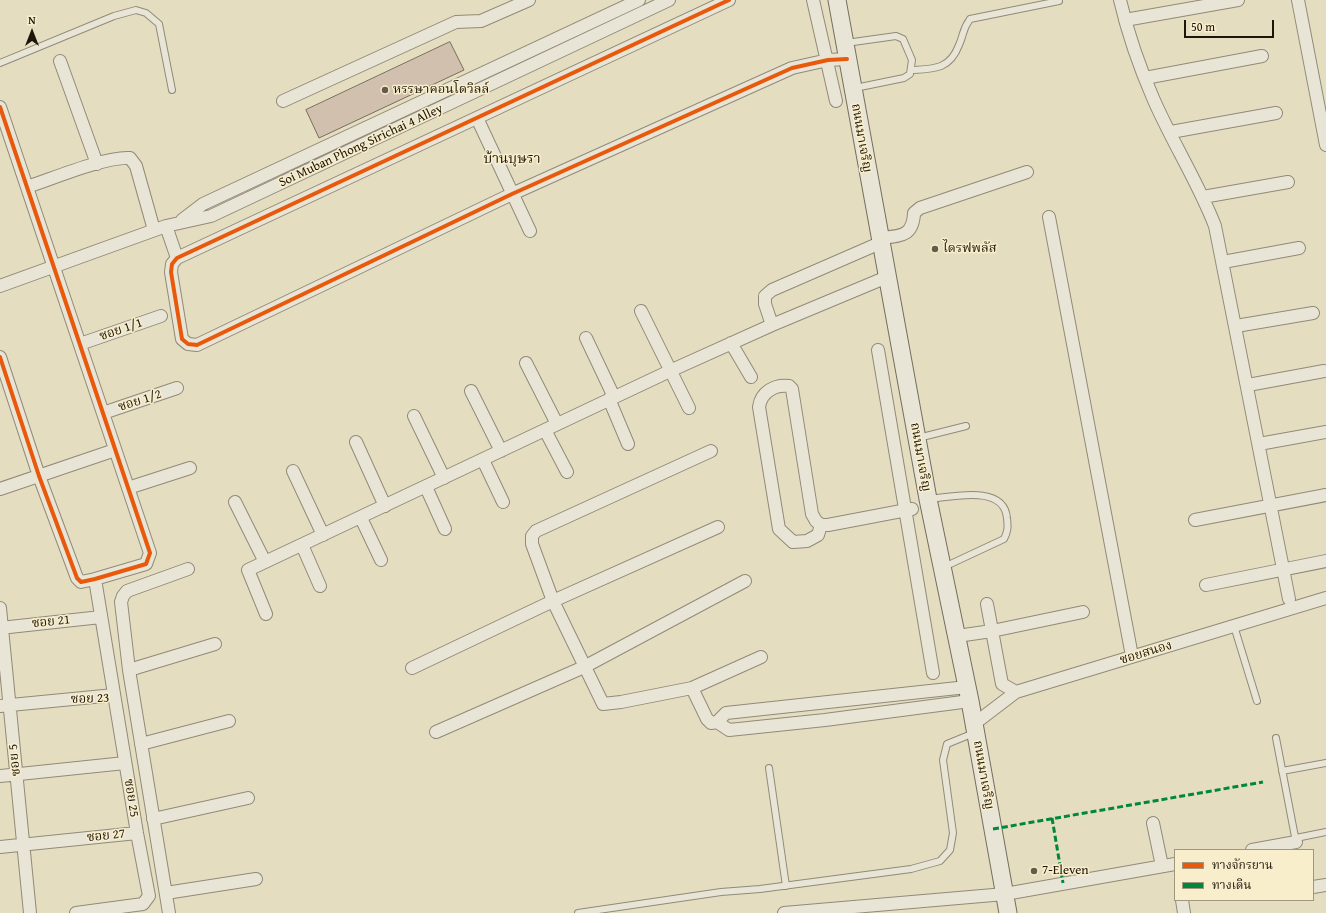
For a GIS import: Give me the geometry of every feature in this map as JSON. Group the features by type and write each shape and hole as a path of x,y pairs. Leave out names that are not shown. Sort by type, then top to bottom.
{"main road":[{"name":"ถนนมาเจริญ","path":"837,0 916,438 975,728 1008,913"}],"street":[{"path":"283,101 456,22 481,21 529,0"},
{"name":"Soi Muban Phong Sirichai 4 Alley","path":"180,222 203,204 639,0"},
{"name":"Soi Muban Phong Sirichai 4 Alley","path":"0,286 54,268 166,226 211,216 467,97 669,0"},
{"path":"729,0 178,258 172,264 171,272 182,339 188,344 197,345 512,194 792,68 828,60 845,51"},
{"path":"813,0 836,100"},
{"path":"1120,0 1129,37 1153,99 1203,197 1215,226 1248,385 1289,599"},
{"path":"1125,20 1238,0"},
{"path":"1298,0 1326,145"},
{"path":"1145,78 1262,56"},
{"path":"60,60 97,164"},
{"path":"461,84 467,97"},
{"path":"0,107 150,553 146,564 81,582 77,578 39,476 0,358"},
{"path":"1171,132 1276,113"},
{"path":"477,118 530,231"},
{"path":"27,187 97,164 122,157 130,158 136,166 154,230"},
{"path":"772,324 765,304 765,296 772,290 880,240 897,236 911,230 914,225 914,213 920,208 1027,172"},
{"path":"1203,197 1288,182"},
{"path":"1049,217 1132,656"},
{"path":"166,226 178,258"},
{"path":"1223,262 1299,248"},
{"path":"266,614 248,570 772,324 887,277"},
{"path":"641,312 672,370 689,408"},
{"path":"1236,326 1313,313"},
{"name":"ซอย 1/1","path":"80,344 161,316"},
{"path":"586,338 612,398 628,444"},
{"path":"732,343 751,377"},
{"path":"878,350 908,510 933,673"},
{"path":"526,363 557,424"},
{"path":"1248,385 1324,371"},
{"path":"821,525 818,535 807,541 793,542 779,528 759,407 760,399 767,392 778,386 789,386 792,389 812,514 816,521 821,525 908,510 917,503 929,505"},
{"name":"ซอย 1/2","path":"103,413 177,388"},
{"path":"471,391 501,451"},
{"path":"414,416 444,478"},
{"path":"545,430 567,472"},
{"path":"1259,444 1326,432"},
{"path":"356,442 385,506"},
{"path":"0,489 115,450"},
{"path":"711,452 536,531 532,536 532,544 552,601 603,704 692,688 761,657"},
{"path":"483,460 503,502"},
{"path":"128,488 190,468"},
{"path":"293,472 323,535"},
{"path":"426,487 445,529"},
{"path":"1195,520 1326,495"},
{"path":"235,502 265,562"},
{"path":"361,518 381,560"},
{"path":"412,668 552,601 718,527"},
{"path":"302,545 320,586"},
{"path":"1206,585 1284,571 1326,561"},
{"path":"169,913 129,670 121,602 127,591 188,569"},
{"path":"95,579 114,695"},
{"path":"436,732 584,666 745,581"},
{"name":"ซอยสนอง","path":"975,728 1016,692 1326,598"},
{"path":"988,604 1002,684 1016,692"},
{"name":"ซอย 5","path":"0,608 5,705 17,774 30,913"},
{"path":"957,636 992,631 1083,612"},
{"name":"ซอย 21","path":"1,627 101,617"},
{"path":"129,670 215,644"},
{"path":"692,688 707,719 711,723 717,722 726,713 968,694"},
{"path":"717,722 729,730 825,720 968,694"},
{"name":"ซอย 23","path":"5,705 114,695 125,763"},
{"path":"141,744 229,721"},
{"path":"0,776 125,763"},
{"name":"ซอย 25","path":"125,763 137,833"},
{"path":"154,819 248,798"},
{"path":"1153,823 1162,866"},
{"name":"ซอย 27","path":"0,847 137,833 149,896 143,904 102,911"},
{"path":"1256,849 1296,840"},
{"path":"784,913 1005,894 1174,864"},
{"path":"166,894 256,879"},
{"path":"1314,887 1326,885"},
{"path":"1182,901 1184,913"},
{"path":"76,913 102,911"}],"lane":[{"path":"912,70 934,69 947,64 954,56 960,44 963,29 970,19 1059,1"},
{"path":"0,63 114,16 136,10 146,13 159,24 172,90"},
{"path":"845,51 896,36 903,39 912,60 912,70 910,74 904,78 852,89"},
{"path":"916,438 966,426"},
{"path":"929,505 976,494 988,496 1000,502 1007,514 1009,531 1004,539 942,568"},
{"path":"1234,626 1257,701"},
{"path":"578,913 721,892 786,886 911,868 940,861 950,850 953,833 943,760 947,744 975,728"},
{"path":"1276,738 1296,840 1326,832"},
{"path":"1282,771 1326,763"},
{"path":"769,768 786,886"}],"building":[{"name":"หรรษาคอนโดวิลล์","path":"450,42 464,70 319,138 306,110"}],"marked path":[{"path":"993,829 1263,782"},
{"path":"1052,818 1063,883"}],"cycle path":[{"path":"729,0 177,258 172,264 171,272 182,339 188,344 197,345 512,194 792,68 828,60 847,59"},
{"path":"0,107 150,553 146,564 81,582 77,578 39,476 0,357"}],"place":[{"name":"หรรษาคอนโดวิลล์","path":"385,90"},
{"name":"ไดรฟพลัส","path":"935,249"},
{"name":"7-Eleven","path":"1034,871"}],"district":[{"name":"บ้านบุษรา","path":"512,159"}]}
